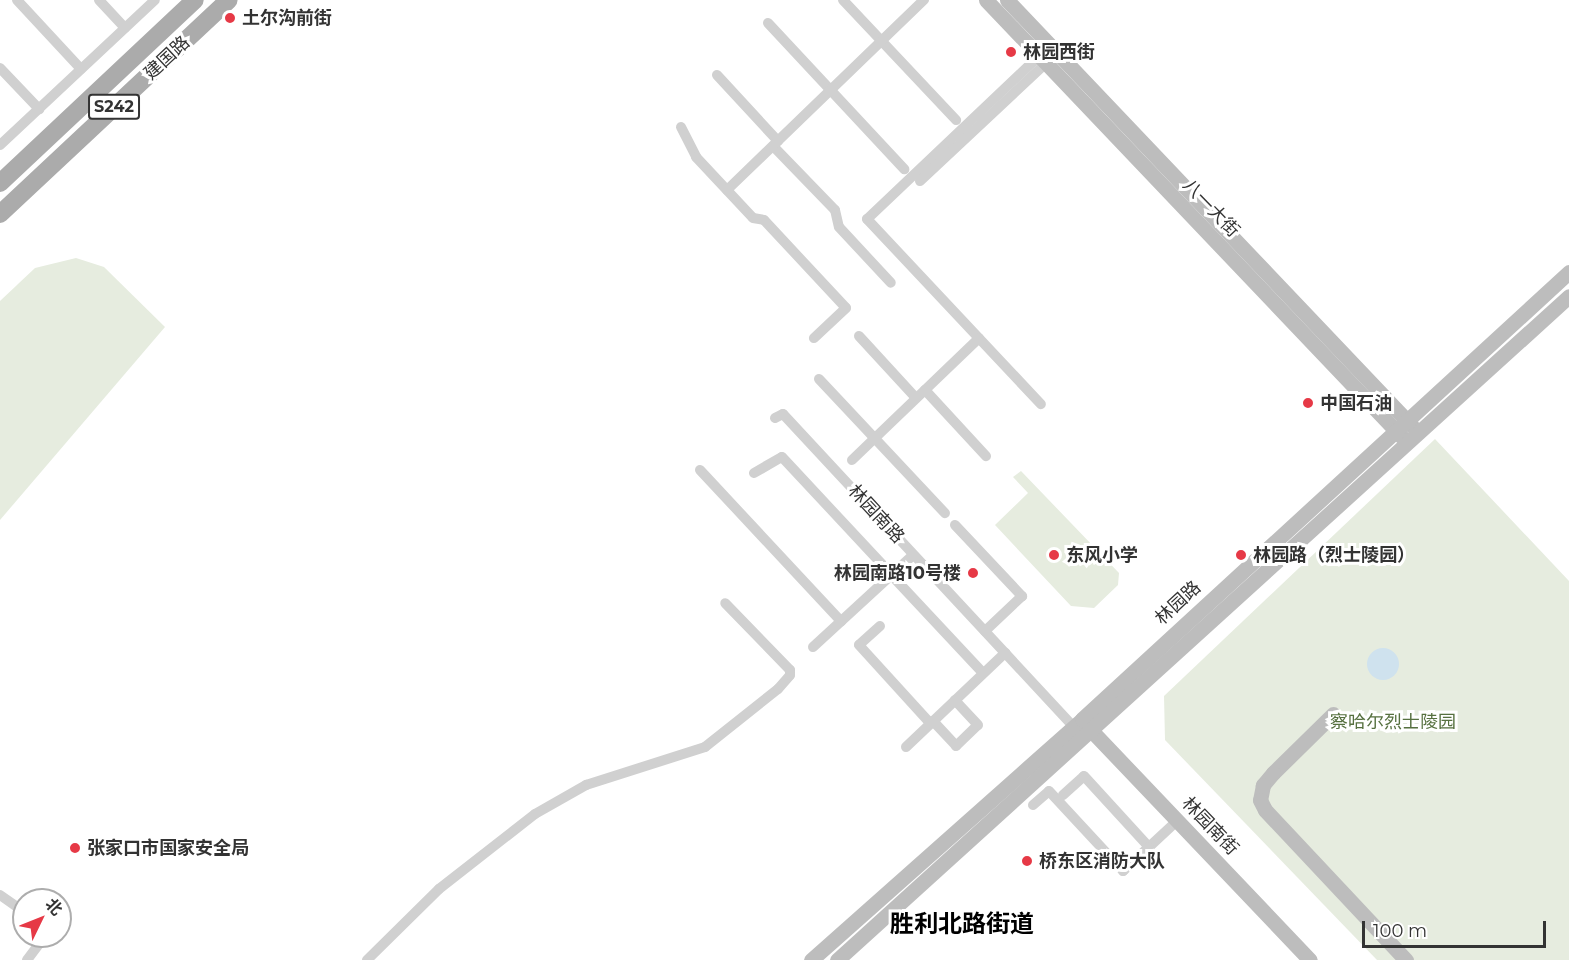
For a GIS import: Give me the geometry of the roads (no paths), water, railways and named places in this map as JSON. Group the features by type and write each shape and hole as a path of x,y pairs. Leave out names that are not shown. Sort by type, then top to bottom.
{"main road":[{"name":"建国路","path":"0,183 195,0"},
{"name":"建国路","path":"0,214 229,0"},
{"name":"八一大街","path":"986,0 1401,425"},
{"name":"八一大街","path":"1007,0 1413,438"},
{"name":"林园路","path":"811,960 1077,723 1569,273"},
{"name":"林园路","path":"837,960 1093,732 1569,296"},
{"path":"1333,714 1273,773 1263,785 1260,800 1265,810 1406,960"},
{"name":"林园南街","path":"1077,723 1093,732 1310,960"}],"street":[{"path":"17,0 81,69"},
{"path":"99,0 125,28"},
{"path":"0,146 155,0"},
{"path":"843,0 956,120"},
{"path":"727,190 924,0"},
{"path":"768,23 904,169"},
{"path":"920,180 1042,59"},
{"path":"1041,404 867,219 1042,59"},
{"path":"0,68 39,109"},
{"path":"717,75 835,210 839,226 891,283"},
{"path":"681,128 696,157 753,218 764,220 846,308 814,338"},
{"path":"859,336 986,456"},
{"path":"852,460 979,338"},
{"path":"819,379 945,513"},
{"name":"林园南路","path":"775,418 783,414 1005,653 1077,723"},
{"path":"754,473 782,457 983,674"},
{"path":"700,470 841,621"},
{"path":"955,525 1022,596 985,631"},
{"path":"813,647 894,577 913,555"},
{"path":"367,960 439,889 535,814 586,785 705,747 778,689 790,675 790,670 725,603"},
{"path":"880,626 859,645 956,746 978,725 955,700"},
{"path":"906,747 1005,653"},
{"path":"1063,795 1084,776 1149,847"},
{"path":"1033,805 1049,790 1123,871 1177,821"}],"water":[{"path":"1383,648 1394,653 1399,664 1394,675 1383,680 1372,675 1367,664 1372,653"}],"place":[{"name":"土尔沟前街","path":"230,18"},
{"name":"林园西街","path":"1011,52"},
{"name":"中国石油","path":"1308,403"},
{"name":"东风小学","path":"1054,555"},
{"name":"林园路（烈士陵园）","path":"1241,555"},
{"name":"林园南路10号楼","path":"973,573"},
{"name":"张家口市国家安全局","path":"75,848"},
{"name":"桥东区消防大队","path":"1027,861"}],"district":[{"name":"胜利北路街道","path":"962,924"}],"park label":[{"name":"察哈尔烈士陵园","path":"1393,722"}]}
